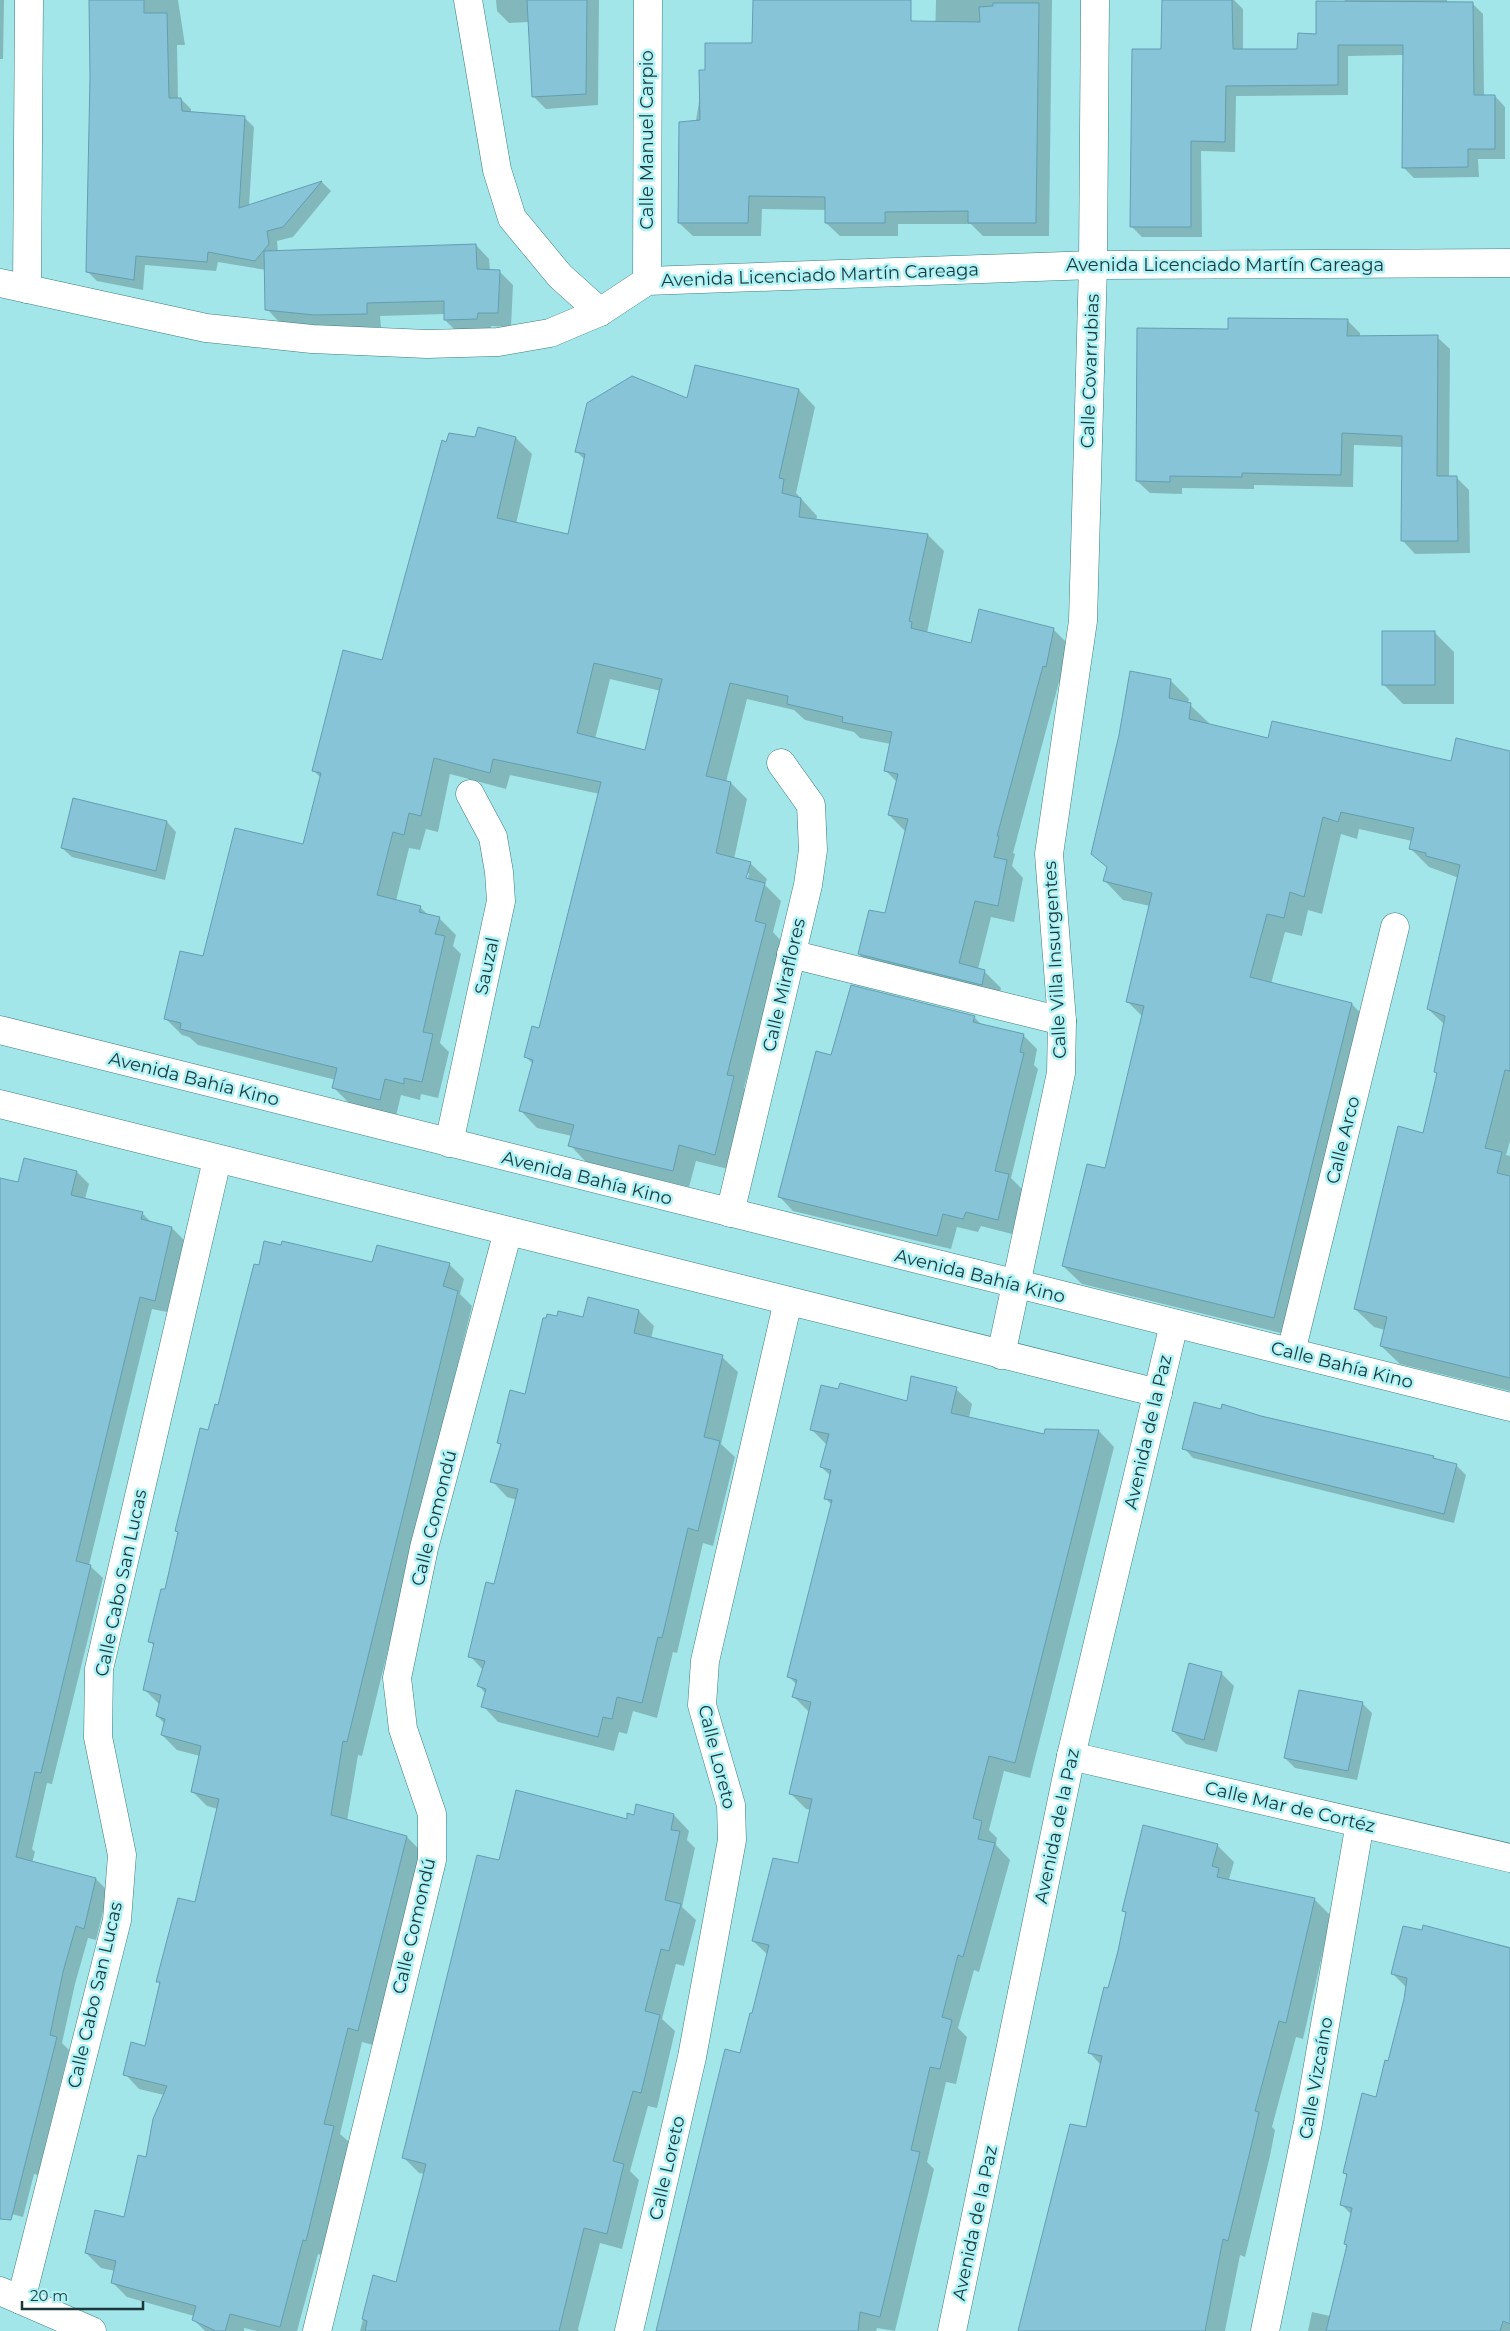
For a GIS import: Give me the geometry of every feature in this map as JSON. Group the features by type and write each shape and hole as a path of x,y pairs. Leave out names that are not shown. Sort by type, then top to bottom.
{"street":[{"path":"27,289 29,0"},
{"path":"468,0 497,170 512,218 560,276 600,312"},
{"name":"Calle Manuel Carpio","path":"647,281 648,0"},
{"name":"Calle Covarrubias","path":"1083,621 1093,265 1094,0"},
{"name":"Avenida Licenciado Martín Careaga","path":"0,283 206,328 312,339 427,344 498,342 550,333 600,312 647,281 1093,265 1510,264"},
{"name":"Calle Villa Insurgentes","path":"1000,1355 1017,1285 1061,1073 1062,1021 1049,854 1083,621"},
{"name":"Calle Miraflores","path":"730,1213 808,885 813,850 811,805 781,763"},
{"name":"Sauzal","path":"449,1143 501,900 499,872 493,837 470,794"},
{"name":"Calle Arco","path":"1291,1352 1395,927"},
{"path":"791,954 1062,1021"},
{"name":"Avenida Bahía Kino","path":"0,1030 1174,1324"},
{"path":"0,1104 217,1160 1158,1393"},
{"name":"Calle Cabo San Lucas","path":"11,2295 116,1920 122,1855 98,1737 99,1669 217,1160"},
{"name":"Calle Comondú","path":"317,2331 432,1860 432,1814 402,1729 397,1678 424,1548 508,1231"},
{"name":"Calle Loreto","path":"629,2331 692,2057 732,1840 731,1805 702,1705 704,1661 788,1302"},
{"name":"Calle Bahía Kino","path":"1174,1324 1510,1407"},
{"name":"Avenida de la Paz","path":"952,2331 1071,1756 1174,1324"},
{"name":"Calle Mar de Cortéz","path":"1071,1756 1510,1858"},
{"name":"Calle Vizcaíno","path":"1265,2331 1308,2123 1360,1823"},
{"path":"11,2295 92,2331"}],"building":[{"path":"89,0 144,0 144,13 167,13 169,98 181,98 182,111 245,116 239,208 322,181 283,227 267,231 269,244 255,261 208,252 207,262 136,256 134,280 86,272 90,77"},
{"path":"527,0 587,0 586,94 532,97"},
{"path":"753,0 911,0 911,21 980,22 979,7 993,6 993,3 1039,3 1036,223 968,223 968,211 885,212 885,223 825,223 825,197 749,196 748,223 678,223 679,122 700,120 699,70 705,70 705,43 752,43"},
{"path":"1162,0 1232,0 1233,49 1297,49 1298,33 1316,34 1316,1 1473,2 1474,95 1495,95 1495,149 1468,149 1468,167 1402,168 1403,45 1338,45 1338,85 1226,86 1225,142 1191,141 1191,227 1130,227 1132,49 1161,49"},
{"path":"476,244 477,269 500,270 498,313 478,313 477,319 444,320 444,301 367,303 367,314 314,315 265,310 264,251"},
{"path":"1228,318 1348,319 1347,336 1438,335 1437,476 1457,476 1458,541 1401,541 1402,436 1342,433 1341,475 1242,473 1242,477 1170,476 1170,482 1136,481 1137,328 1228,329"},
{"path":"695,365 799,389 779,478 784,479 782,493 801,498 799,517 928,534 909,621 912,622 911,628 971,643 979,609 1054,628 1046,667 1043,666 997,836 999,836 994,857 1007,860 998,906 975,901 959,963 985,970 982,985 858,954 869,910 885,913 908,819 888,815 898,774 884,771 892,732 842,722 843,717 787,704 788,696 730,683 706,776 731,782 716,853 751,862 746,878 765,883 755,921 766,924 727,1075 734,1076 715,1155 679,1145 673,1171 568,1146 574,1125 519,1111 533,1060 524,1057 532,1026 539,1028 601,782 493,759 490,773 434,758 421,816 409,813 404,835 393,832 377,895 421,906 419,912 440,917 435,934 445,936 423,1032 433,1034 422,1082 404,1078 404,1084 385,1079 380,1100 332,1088 337,1068 180,1029 181,1023 164,1019 180,951 203,956 235,828 303,844 321,773 312,771 343,650 382,660 442,440 446,442 449,433 475,437 478,427 516,437 497,518 568,534 585,454 575,452 587,403 632,376 687,398","holes":["594,663 662,679 645,750 577,733"]},
{"path":"1382,631 1435,631 1435,685 1382,685"},
{"path":"1130,671 1171,679 1169,698 1191,703 1189,719 1268,738 1272,721 1451,761 1456,738 1510,751 1510,1071 1505,1070 1485,1148 1502,1152 1497,1173 1510,1176 1510,1378 1380,1346 1387,1317 1354,1309 1398,1126 1423,1133 1437,1073 1434,1072 1445,1016 1427,1009 1460,865 1426,856 1426,853 1409,849 1414,828 1341,812 1338,822 1323,817 1304,897 1290,892 1284,918 1267,914 1250,977 1352,1003 1274,1318 1062,1266 1087,1164 1105,1168 1144,1006 1126,1002 1152,893 1103,881 1107,867 1091,854 1119,735"},
{"path":"73,798 167,821 156,871 61,848"},
{"path":"851,985 975,1016 973,1022 1024,1034 1020,1052 1024,1053 995,1171 1009,1174 998,1220 966,1212 963,1219 943,1214 937,1236 778,1197 816,1051 831,1055"},
{"path":"24,1158 77,1171 71,1195 143,1212 141,1219 172,1227 155,1301 140,1297 76,1561 91,1565 41,1773 35,1772 16,1857 96,1878 84,1929 76,1926 63,1972 50,2035 57,2037 11,2220 0,2219 0,1178 18,1182"},
{"path":"264,1241 281,1245 282,1241 372,1262 377,1245 450,1263 443,1286 458,1291 347,1742 343,1741 331,1815 407,1836 358,2031 348,2028 324,2124 334,2126 306,2241 303,2240 280,2327 230,2314 225,2331 216,2331 192,2320 196,2306 111,2283 116,2261 85,2253 95,2210 124,2217 138,2155 146,2157 153,2119 167,2086 123,2075 131,2042 145,2046 160,1982 156,1982 178,1898 195,1902 219,1799 191,1792 201,1746 161,1735 165,1719 156,1716 161,1695 143,1690 154,1643 148,1642 161,1589 165,1589 178,1532 175,1531 200,1428 208,1430 215,1404 218,1405 254,1264 259,1265"},
{"path":"588,1297 639,1310 634,1333 723,1355 704,1437 720,1441 698,1531 688,1528 662,1638 658,1637 642,1703 617,1697 612,1719 603,1717 598,1737 481,1707 486,1689 477,1686 485,1661 468,1657 486,1582 494,1584 518,1489 490,1482 501,1444 497,1443 510,1390 525,1394 543,1318 546,1318 547,1314 557,1316 558,1311 583,1317"},
{"path":"911,1376 957,1387 951,1413 1044,1434 1045,1429 1099,1430 1015,1763 989,1756 973,1818 982,1821 978,1839 995,1843 963,1957 958,1955 942,2017 952,2020 940,2069 930,2067 911,2150 920,2152 880,2317 860,2312 858,2331 656,2331 725,2049 740,2053 769,1945 752,1941 773,1858 798,1863 812,1799 789,1794 811,1702 792,1697 797,1680 787,1677 832,1500 824,1499 831,1470 820,1467 829,1434 810,1430 821,1385 838,1389 840,1383 907,1401"},
{"path":"1194,1402 1221,1409 1222,1404 1261,1416 1434,1456 1433,1458 1457,1464 1444,1514 1182,1449"},
{"path":"1189,1663 1222,1672 1204,1740 1172,1731"},
{"path":"1299,1690 1363,1702 1348,1771 1284,1758"},
{"path":"516,1790 627,1819 627,1813 634,1815 636,1804 674,1814 671,1830 680,1831 665,1900 681,1904 669,1951 661,1949 645,2011 660,2015 641,2093 633,2091 613,2161 624,2164 607,2234 584,2228 559,2331 365,2331 367,2321 362,2319 373,2275 396,2282 426,2164 402,2158 477,1855 499,1860"},
{"path":"1143,1825 1218,1844 1212,1866 1219,1868 1217,1877 1315,1898 1286,2023 1279,2021 1255,2111 1259,2112 1253,2139 1228,2241 1223,2239 1205,2331 1018,2331 1070,2124 1086,2127 1102,2056 1088,2053 1104,1987 1108,1988 1118,1951 1126,1912 1122,1911"},
{"path":"1423,1925 1510,1948 1510,2324 1503,2321 1500,2331 1326,2331 1347,2245 1344,2244 1352,2208 1340,2205 1347,2174 1343,2173 1362,2093 1376,2097 1385,2060 1388,2061 1404,1999 1407,1978 1391,1974 1403,1926 1422,1930"}]}
